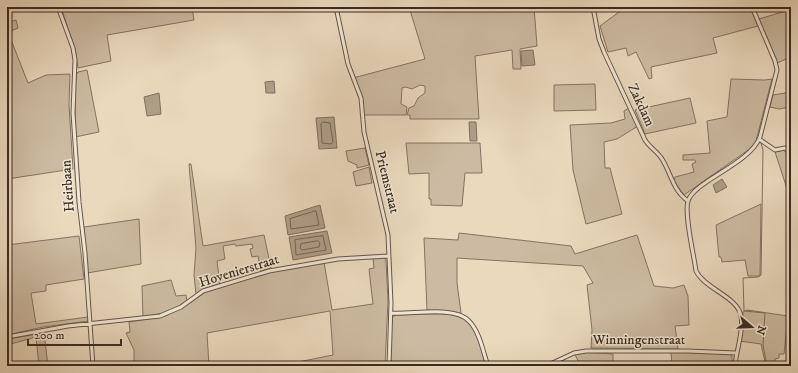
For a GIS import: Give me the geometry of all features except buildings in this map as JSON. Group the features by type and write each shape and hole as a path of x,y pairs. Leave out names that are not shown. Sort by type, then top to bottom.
{"street":[{"name":"Heirbaan","path":"58,7 75,60 73,113 79,202 86,253 93,366"},
{"name":"Priemstraat","path":"336,7 348,64 360,98 366,140 388,235 391,313 389,366"},
{"name":"Zakdam","path":"592,7 599,38 604,52 645,140 648,146 662,159 677,191 688,201"},
{"path":"735,366 742,321 740,312 734,304 700,279 696,271 688,201 696,191 748,154 759,140 777,70 775,61 752,7"},
{"path":"759,140 775,150 785,148 791,154"},
{"name":"Hovenierstraat","path":"7,337 32,331 160,316 181,307 203,291 275,269 338,258 388,256"},
{"path":"391,313 440,313 461,315 469,320 477,334 488,366"},
{"name":"Winningenstraat","path":"546,366 574,353 586,351 695,351 736,353"},
{"path":"77,366 84,366"}],"shaded area":[{"path":"82,7 192,7 194,20 107,35 111,61 78,68 75,49 62,10"},
{"path":"409,7 534,7 537,46 520,49 521,69 513,69 512,50 475,56 479,119 410,119 410,115 407,115 409,108 414,106 418,98 425,93 425,86 420,85 412,89 406,87 402,88 401,104 407,107 406,115 364,115 363,101 353,78 425,59"},
{"path":"644,7 750,7 758,26 713,38 717,53 651,67 652,78 649,79 636,52 628,56 626,48 608,52 600,26 619,12"},
{"path":"791,8 791,57 777,63 759,19 789,10"},
{"path":"7,10 10,22 16,20 18,28 8,32 28,83 46,75 70,74 69,105 73,169 7,179"},
{"path":"87,70 99,132 75,137 75,77 78,72"},
{"path":"731,79 772,79 756,141 751,148 684,195 674,181 675,177 694,172 692,164 696,162 695,160 683,160 683,155 710,153 707,121 727,117"},
{"path":"595,84 596,110 554,111 554,85"},
{"path":"791,92 790,107 779,109 770,107 773,95"},
{"path":"690,98 696,123 645,134 635,110"},
{"path":"629,108 638,126 617,139 604,142 605,168 610,168 622,214 586,224 573,170 570,125 611,123 625,119 624,111"},
{"path":"406,143 480,143 482,173 465,173 462,206 431,205 431,199 429,199 429,173 409,174"},
{"path":"365,148 369,165 357,168 357,165 348,161 346,151"},
{"path":"784,150 791,158 791,201 775,152"},
{"path":"189,164 191,164 203,246 264,235 271,268 261,271 258,256 252,257 250,249 253,248 252,244 223,246 225,259 217,261 220,284 206,288 196,294 194,275 196,248"},
{"path":"369,167 372,183 356,186 353,172"},
{"path":"761,204 760,276 748,276 745,260 722,262 721,257 719,257 716,225"},
{"path":"139,219 141,264 87,273 84,227"},
{"path":"459,233 571,246 575,254 637,235 654,286 673,288 684,285 688,296 689,325 675,326 678,349 591,348 592,330 587,285 593,283 583,266 457,258 457,283 461,313 427,310 424,238 458,240"},
{"path":"79,236 84,279 46,285 46,291 31,293 36,324 88,317 89,321 43,327 7,335 7,245"},
{"path":"383,257 386,260 388,301 385,366 278,366 333,355 330,311 207,333 209,366 134,366 134,350 126,333 130,332 129,322 165,316 190,303 207,291 269,272 324,262 332,310 373,304 369,269 374,268 373,258"},
{"path":"171,280 176,296 186,295 187,301 169,312 143,317 142,286"},
{"path":"747,310 788,316 784,354 779,354 779,358 775,359 775,366 766,366 761,344 739,341 743,312"},
{"path":"442,314 458,316 469,323 477,336 486,366 399,366 390,360 392,317 396,315"},
{"path":"44,333 48,366 39,366 36,337 7,345 7,339"},
{"path":"671,351 728,353 732,356 732,366 672,366"},
{"path":"584,352 613,354 613,366 581,366 575,355"}],"water":[{"path":"533,50 535,65 522,66 521,51"},
{"path":"274,81 275,93 266,93 265,82"},
{"path":"159,93 161,114 147,116 144,97"},
{"path":"334,117 337,148 319,149 316,118"},
{"path":"469,122 476,122 477,141 470,141"},
{"path":"722,179 727,187 716,193 713,185"},
{"path":"320,205 325,228 288,235 285,216"},
{"path":"327,231 332,253 293,260 289,237"}],"waterway":[{"path":"761,143 763,150 761,275 758,277 743,278 744,311 765,313 763,345 767,366"}]}
